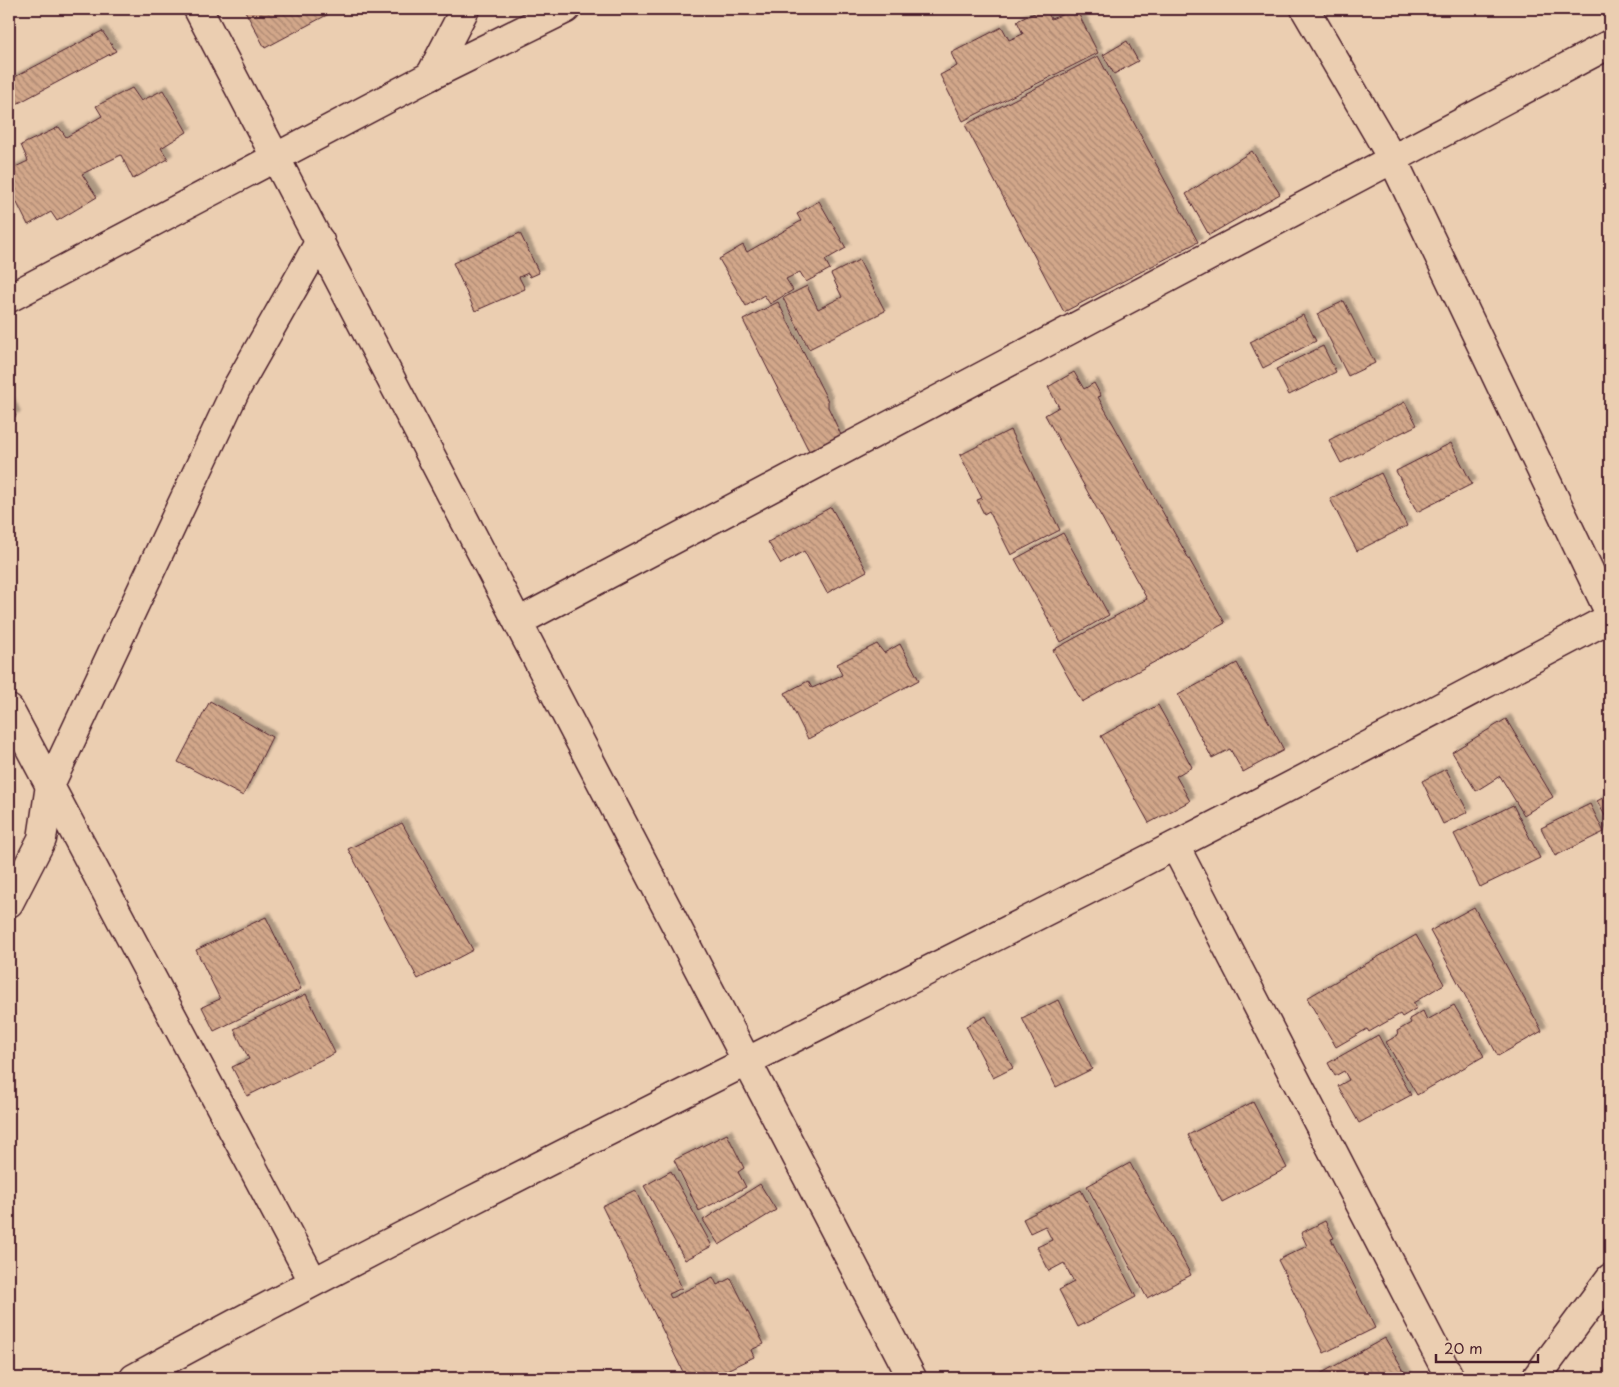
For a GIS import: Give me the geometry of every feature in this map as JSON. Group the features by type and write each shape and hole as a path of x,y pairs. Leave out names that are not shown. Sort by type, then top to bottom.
{"street":[{"path":"198,9 912,1378"},
{"path":"430,76 465,9"},
{"path":"9,298 430,76 566,9"},
{"path":"134,1378 313,1281 746,1060 1175,846 1610,616 1393,160 1305,9"},
{"path":"518,622 1610,44"},
{"path":"9,903 42,839 50,785 236,389 320,241"},
{"path":"9,709 313,1281"},
{"path":"9,858 42,839"},
{"path":"1175,846 1450,1378"},
{"path":"1536,1378 1610,1278"}],"building":[{"path":"244,9 338,9 265,48"},
{"path":"1046,9 1051,19 1076,9 1098,53 963,121 940,75 957,66 951,53 1002,27 1009,40 1023,34 1017,21"},
{"path":"102,31 116,51 9,108 9,80"},
{"path":"1127,41 1138,61 1114,74 1103,55"},
{"path":"1098,56 1198,242 1064,312 965,125"},
{"path":"132,88 141,101 163,90 187,132 161,148 168,159 133,179 121,155 82,174 97,197 57,221 51,212 28,225 9,187 9,170 28,161 21,145 59,127 66,137 102,116 96,106"},
{"path":"1252,151 1280,194 1209,235 1186,194"},
{"path":"819,201 846,248 825,260 830,269 806,282 800,272 786,279 793,290 770,304 764,295 746,306 719,259 743,245 747,252 770,239 801,221 797,214"},
{"path":"520,233 539,273 530,277 528,273 519,277 525,289 475,311 453,263"},
{"path":"859,260 885,311 809,349 783,298 807,286 818,309 842,297 831,274"},
{"path":"1344,301 1375,363 1348,376 1317,314"},
{"path":"778,302 828,401 828,407 841,435 809,451 743,320"},
{"path":"1303,315 1316,341 1263,368 1250,342"},
{"path":"1323,346 1336,372 1289,395 1276,369"},
{"path":"1074,372 1084,389 1094,383 1101,396 1098,397 1225,623 1082,702 1053,650 1147,599 1045,415 1059,407 1048,387"},
{"path":"9,401 16,416 9,419"},
{"path":"1405,402 1417,425 1341,463 1329,440"},
{"path":"1010,430 1060,530 1011,555 989,511 984,514 977,500 982,498 960,455"},
{"path":"1451,443 1472,484 1417,512 1396,471"},
{"path":"1381,473 1407,526 1357,551 1330,499"},
{"path":"831,507 867,571 827,593 804,551 781,564 768,542"},
{"path":"1063,533 1109,615 1061,642 1015,559"},
{"path":"877,644 884,653 900,644 919,680 808,739 785,693 808,681 812,688 842,675 837,664"},
{"path":"1237,663 1284,750 1243,772 1230,749 1212,758 1178,695"},
{"path":"210,701 272,737 243,796 178,762"},
{"path":"1158,705 1192,767 1176,776 1190,801 1149,823 1101,736"},
{"path":"1506,719 1553,797 1524,815 1500,776 1476,791 1452,752"},
{"path":"1446,769 1468,812 1443,824 1422,781"},
{"path":"1610,794 1610,825 1597,801"},
{"path":"1590,804 1604,832 1555,856 1541,828"},
{"path":"1513,805 1540,858 1480,887 1454,834"},
{"path":"402,823 473,950 418,979 348,849"},
{"path":"1474,907 1542,1031 1498,1056 1430,931"},
{"path":"266,917 301,989 214,1031 202,1007 220,999 196,950"},
{"path":"1416,935 1444,984 1413,1003 1417,1008 1402,1017 1400,1014 1369,1032 1367,1029 1336,1047 1307,998"},
{"path":"306,994 335,1053 247,1096 232,1067 249,1059 234,1029"},
{"path":"1058,1000 1092,1069 1056,1087 1022,1018"},
{"path":"1454,1005 1484,1056 1417,1095 1386,1042 1398,1035 1397,1031 1411,1023 1409,1019 1423,1011 1427,1020"},
{"path":"986,1016 1013,1068 993,1078 966,1026"},
{"path":"1378,1035 1411,1095 1359,1123 1338,1086 1349,1080 1344,1071 1335,1076 1328,1063"},
{"path":"1253,1102 1287,1168 1222,1202 1188,1135"},
{"path":"727,1134 744,1168 738,1172 746,1187 699,1211 674,1160"},
{"path":"1130,1163 1191,1275 1147,1298 1087,1186"},
{"path":"671,1171 712,1246 685,1260 644,1186"},
{"path":"760,1184 776,1210 719,1245 703,1220"},
{"path":"635,1190 682,1288 669,1294 671,1298 713,1277 717,1285 731,1278 764,1344 751,1350 754,1357 710,1378 686,1378 602,1206"},
{"path":"1081,1190 1136,1297 1078,1327 1059,1290 1074,1282 1064,1263 1049,1271 1037,1247 1052,1240 1045,1226 1030,1233 1023,1219"},
{"path":"1325,1221 1334,1238 1331,1239 1375,1328 1324,1353 1278,1260 1307,1246 1301,1233"},
{"path":"1385,1338 1408,1378 1322,1378 1320,1374"}]}
